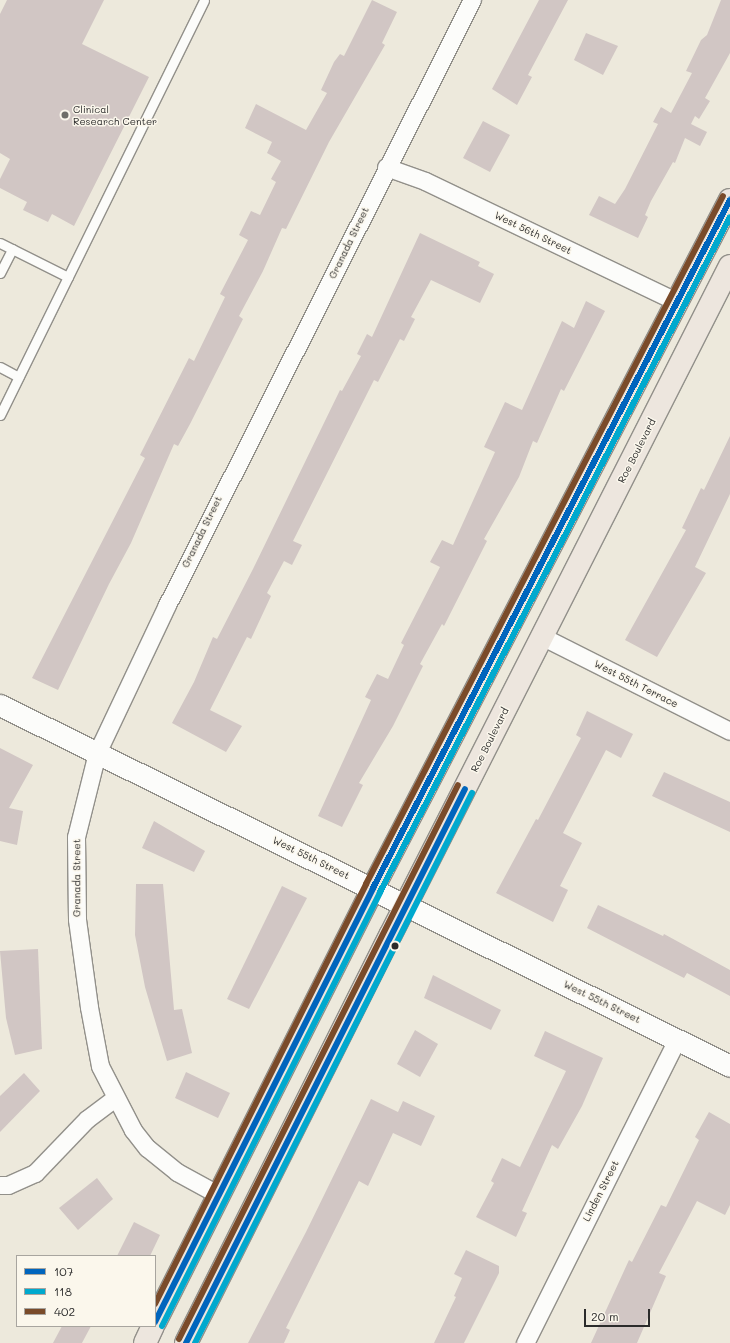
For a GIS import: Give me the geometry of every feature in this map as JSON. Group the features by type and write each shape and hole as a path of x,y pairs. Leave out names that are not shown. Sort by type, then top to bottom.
{"main road":[{"path":"156,1320 373,888 730,200"},
{"name":"Roe Boulevard","path":"186,1343 406,904 543,637 730,266"},
{"path":"145,1343 153,1327"}],"street":[{"name":"Granada Street","path":"219,1195 178,1172 147,1148 133,1130 115,1098 100,1066 89,1007 77,919 76,837 97,753 239,458 472,0"},
{"name":"West 56th Street","path":"386,167 425,181 677,302"},
{"name":"West 55th Terrace","path":"543,637 730,731"},
{"name":"West 55th Street","path":"0,705 406,904 730,1066"},
{"name":"Linden Street","path":"525,1343 677,1040"},
{"path":"0,1185 8,1185 35,1173 87,1119 115,1098"}],"lane":[{"path":"0,415 204,0"},
{"path":"0,243 68,277"},
{"path":"0,273 12,249"},
{"path":"0,367 19,376"}],"building":[{"name":"Clinical Research Center","path":"7,0 104,0 82,44 149,77 74,226 52,214 48,222 23,210 27,202 0,188 0,179 10,159 0,153 0,14"},
{"path":"372,0 397,12 382,43 385,45 329,142 286,229 282,228 263,271 239,316 243,319 178,446 174,444 131,543 109,584 58,690 32,678 145,458 140,455 189,358 194,361 225,297 220,294 248,240 239,235 251,211 260,215 276,182 271,179 281,161 267,153 272,142 245,128 256,104 306,130 327,93 321,90 334,62 340,54 344,56"},
{"path":"539,0 568,0 528,75 532,77 517,105 492,89"},
{"path":"721,0 730,0 730,53 705,98 710,101 699,119 695,116 691,124 707,132 700,146 685,138 675,163 673,162 651,201 645,215 648,217 638,238 589,215 599,196 615,204 625,189 658,124 653,122 661,107 671,113 692,73 686,71 701,40 707,35"},
{"path":"586,33 618,46 603,75 574,60"},
{"path":"483,121 510,135 490,172 463,158"},
{"path":"420,233 480,262 478,266 494,274 480,303 431,280 411,317 415,319 404,341 400,339 378,382 374,380 293,541 302,545 292,565 284,561 267,593 271,596 251,639 247,637 210,710 242,726 226,752 172,723 194,682 213,637 217,639 253,569 340,390 342,391 361,356 357,354 367,334 372,337"},
{"path":"586,301 605,311 564,391 561,389 537,443 533,441 519,477 484,539 487,541 444,626 442,624 420,664 423,666 393,726 359,783 363,785 342,827 318,816 371,700 365,697 377,674 388,679 404,645 401,643 440,567 430,562 442,540 453,545 495,452 484,447 505,402 522,410 562,321 574,328"},
{"path":"730,436 730,494 695,567 706,573 657,657 625,640 686,530 682,528 701,488 704,490"},
{"path":"587,711 633,734 621,758 606,750 563,833 582,843 560,886 568,890 553,922 496,893 536,819 538,820 581,738 576,735"},
{"path":"0,748 33,765 9,808 23,811 17,845 0,841"},
{"path":"664,772 730,802 730,832 652,796"},
{"path":"154,821 205,851 194,872 142,848"},
{"path":"136,884 163,884 174,1010 182,1009 192,1053 167,1061 145,987 135,935"},
{"path":"282,886 307,898 249,1009 227,999"},
{"path":"598,905 663,936 664,934 730,970 730,996 687,973 684,978 587,928"},
{"path":"38,949 42,1049 15,1055 6,1018 0,951"},
{"path":"433,975 501,1010 491,1030 424,998"},
{"path":"415,1030 438,1044 420,1077 397,1064"},
{"path":"545,1031 603,1058 582,1106 558,1149 552,1145 522,1211 527,1213 516,1237 476,1217 494,1183 491,1181 502,1158 520,1167 566,1071 534,1056"},
{"path":"186,1072 230,1093 218,1118 175,1098"},
{"path":"24,1073 40,1091 0,1132 0,1096"},
{"path":"371,1099 398,1112 403,1101 435,1116 421,1146 393,1133 368,1186 359,1181 286,1328 290,1330 284,1343 248,1343 306,1232"},
{"path":"709,1112 730,1124 730,1205 725,1215 697,1201 659,1273 666,1276 637,1343 591,1343 629,1260 632,1262 661,1205 666,1207 699,1140 695,1137"},
{"path":"97,1178 113,1199 78,1230 59,1208"},
{"path":"134,1222 160,1235 150,1255 118,1255"},
{"path":"466,1250 499,1266 499,1273 464,1343 434,1343 456,1297 454,1296 462,1278 454,1274"},
{"path":"61,1327 90,1327 82,1343 53,1343"}],"transit line":[{"name":"402","path":"156,1302 366,884 723,196"},
{"name":"107","path":"156,1320 373,888 730,200"},
{"name":"118","path":"162,1326 380,892 730,217"},
{"name":"402","path":"179,1339 458,785"},
{"name":"107","path":"186,1343 465,789"},
{"name":"118","path":"195,1343 472,793"}],"place":[{"name":"Clinical Research Center","path":"65,115"}]}
